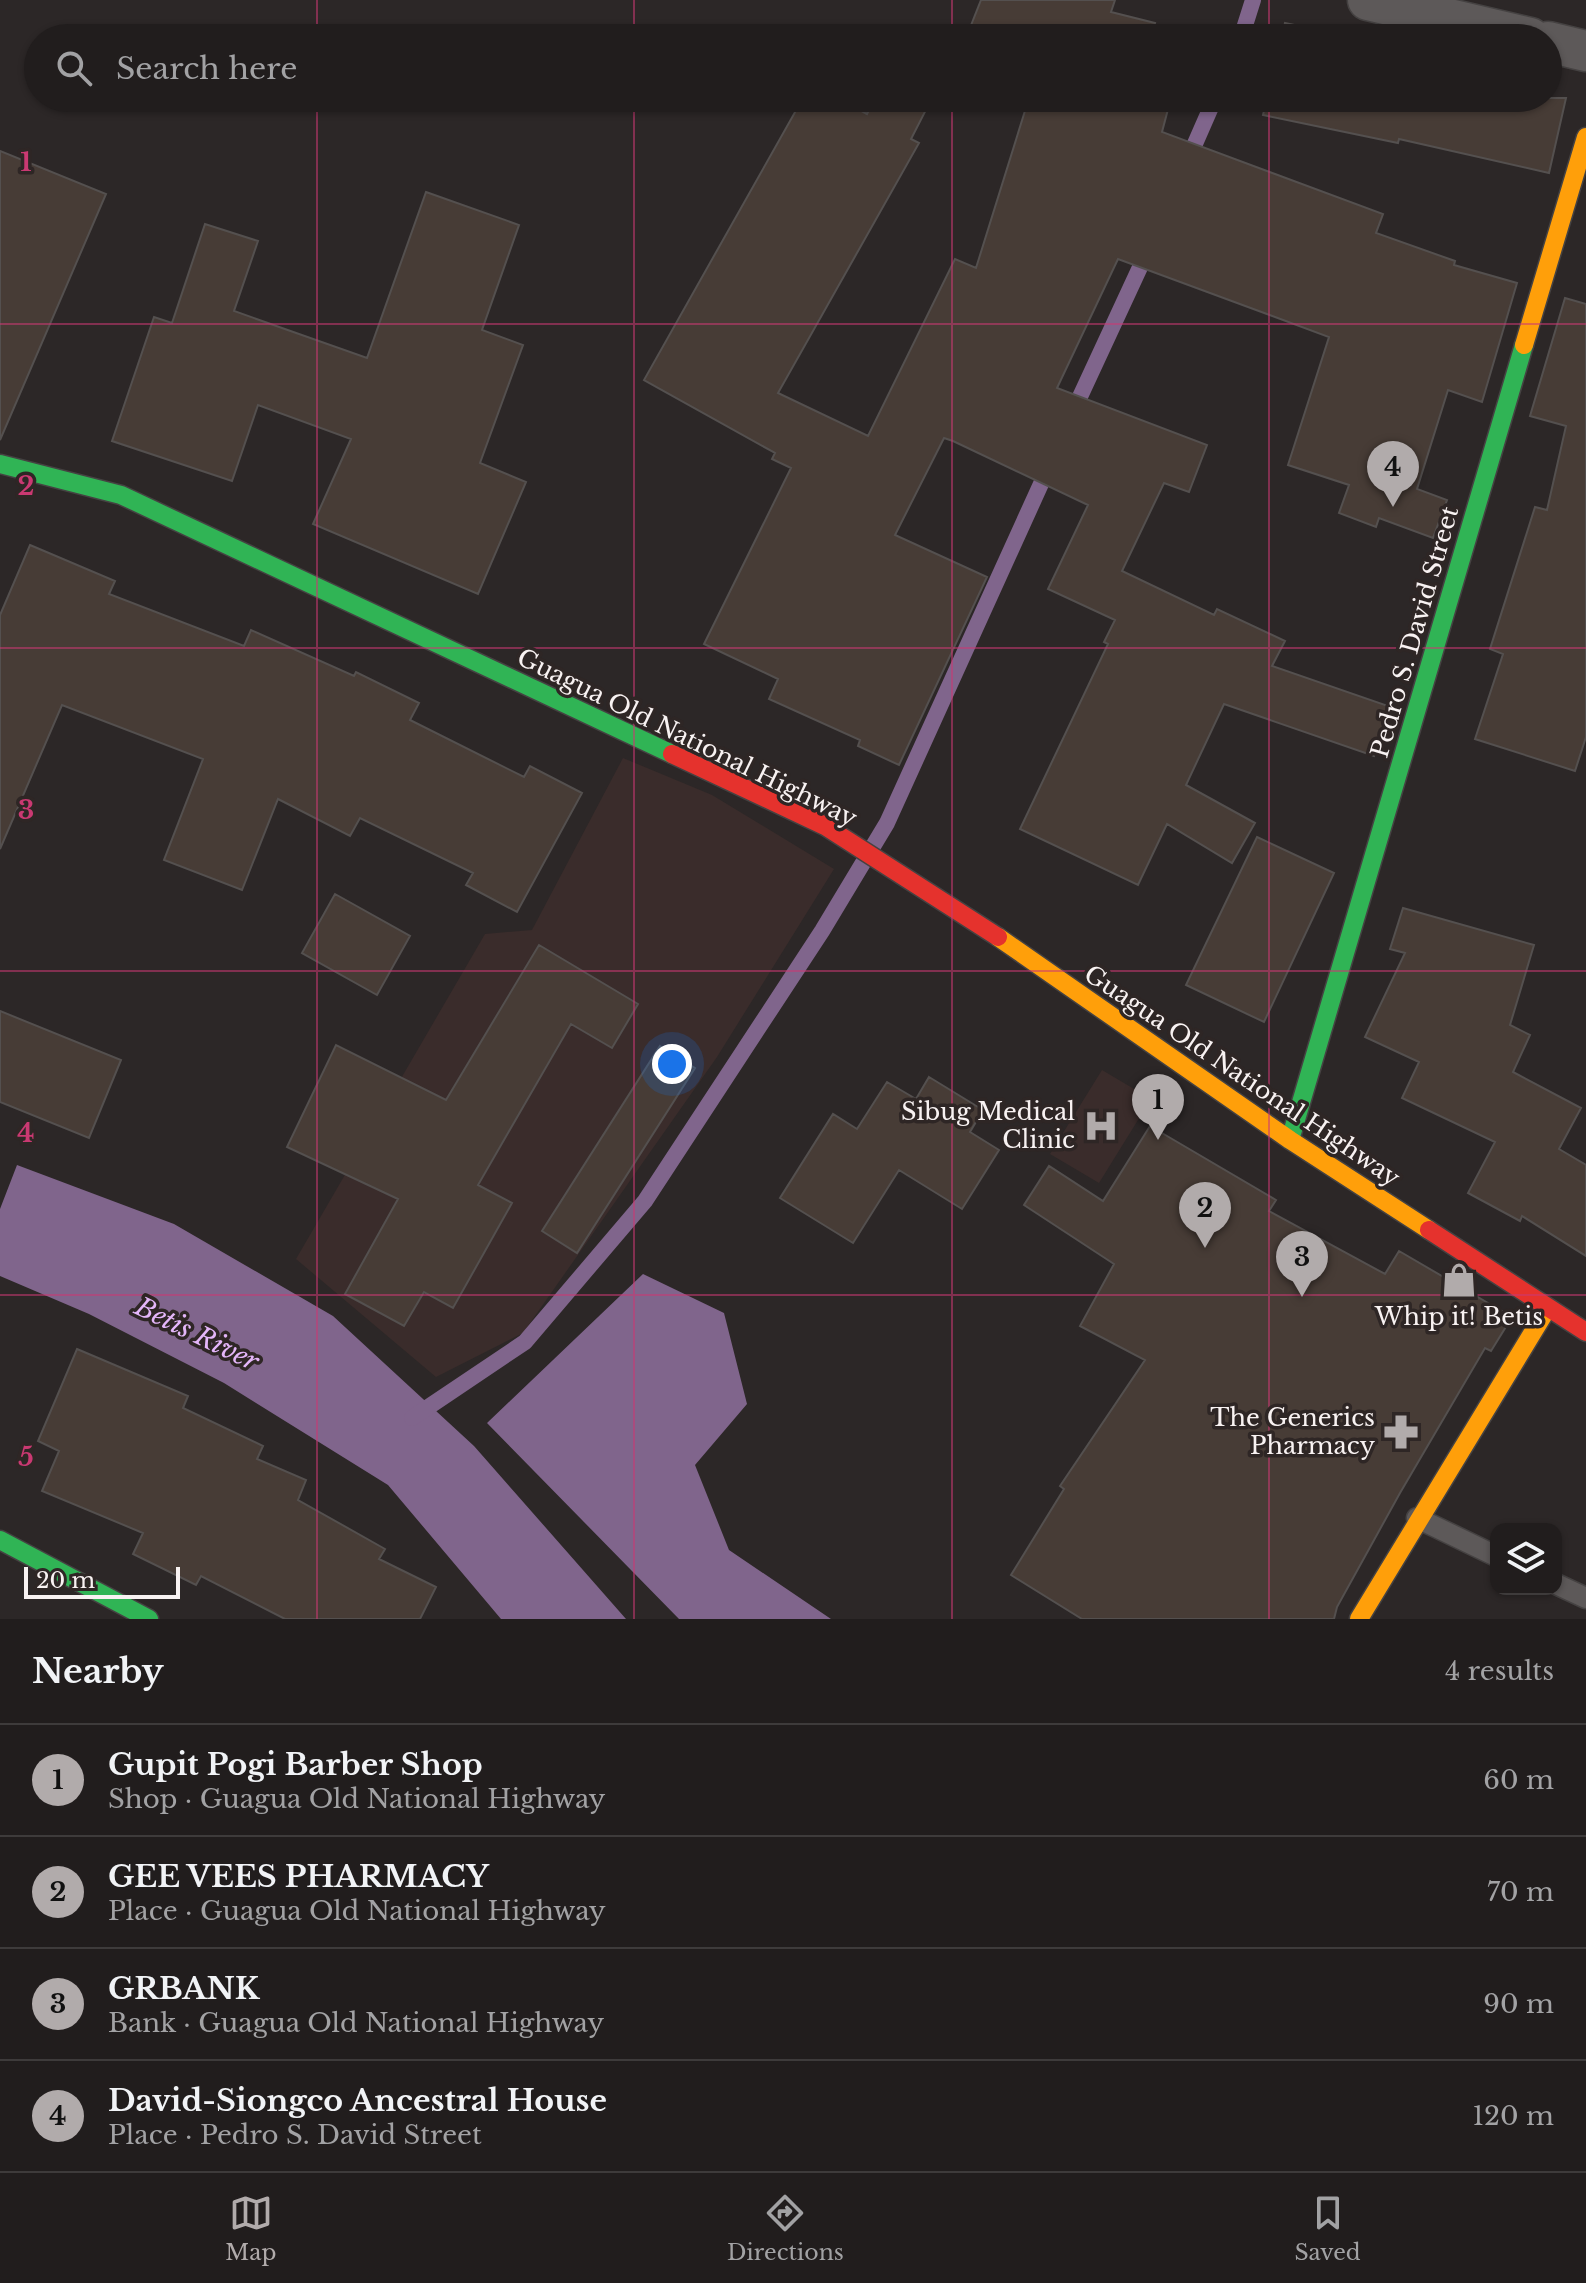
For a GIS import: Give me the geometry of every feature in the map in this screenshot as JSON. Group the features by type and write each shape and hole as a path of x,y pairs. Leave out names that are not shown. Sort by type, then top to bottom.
{"main road":[{"name":"Pedro S. David Street","path":"1290,1140 1586,137"},
{"name":"Guagua Old National Highway","path":"0,464 121,495 825,826 956,908 1290,1140 1586,1332"},
{"path":"1359,1619 1417,1518 1547,1309"},
{"path":"0,1540 149,1619"}],"street":[{"path":"1368,0 1470,24"},
{"path":"1562,45 1586,51"}],"lane":[{"path":"1417,1518 1490,1553"},
{"path":"1562,1587 1586,1598"}],"shaded area":[{"path":"623,758 712,795 834,869 717,1057 523,1333 436,1377 296,1259 485,934 532,930"},
{"name":"Sibug Medical Clinic","path":"1102,1070 1151,1099 1099,1183 1050,1154"}],"water":[{"name":"Betis River","path":"17,1165 174,1224 333,1316 474,1446 626,1619 501,1619 388,1485 224,1383 89,1314 0,1276 0,1209"},
{"path":"643,1274 724,1313 747,1404 695,1465 729,1550 831,1619 679,1619 487,1423"}],"building":[{"path":"981,0 1115,0 1111,12 1155,23 1155,24 972,24"},
{"path":"1562,98 1566,98 1549,173 1399,139 1398,143 1263,115 1264,112 1562,112"},
{"path":"795,112 925,112 911,139 919,143 778,393 868,436 955,259 976,268 1025,112 1167,112 1162,132 1383,214 1376,233 1455,261 1454,265 1517,283 1482,402 1448,390 1417,489 1447,500 1433,538 1379,518 1376,527 1339,513 1349,485 1288,465 1329,337 1118,259 1057,388 1207,445 1189,492 1164,483 1122,571 1214,615 1217,609 1285,641 1272,666 1391,707 1374,756 1224,704 1186,785 1255,823 1232,863 1167,824 1138,885 1020,829 1108,644 1104,642 1115,620 1048,589 1088,505 944,438 895,535 987,577 899,765 858,746 860,740 769,699 778,679 704,644 791,468 772,459 775,453 644,380"},
{"path":"0,151 106,194 0,440"},
{"path":"426,192 519,225 482,330 523,345 480,463 526,482 478,594 313,524 351,439 258,405 232,481 112,441 154,317 172,323 205,224 258,241 234,311 367,358"},
{"path":"1565,298 1586,304 1586,737 1575,771 1475,739 1503,654 1490,649 1535,507 1547,510 1566,426 1530,416"},
{"path":"30,545 115,581 109,594 244,646 251,630 354,676 356,672 419,703 410,720 524,777 530,766 582,793 517,912 466,885 473,873 360,818 350,836 278,799 242,890 164,860 203,759 62,705 0,849 0,615"},
{"path":"1257,837 1334,873 1264,1022 1186,985"},
{"path":"335,894 410,936 377,995 302,953"},
{"path":"1403,908 1534,945 1510,1025 1530,1035 1513,1072 1581,1108 1559,1149 1586,1165 1586,1256 1522,1216 1520,1221 1468,1193 1495,1142 1402,1098 1419,1062 1365,1037 1405,953 1390,949"},
{"path":"539,945 638,1004 612,1048 571,1024 478,1185 512,1203 453,1308 424,1292 404,1326 345,1294 398,1199 287,1147 336,1045 446,1100"},
{"path":"0,1011 121,1060 89,1138 0,1102"},
{"path":"660,1046 695,1068 577,1253 542,1231"},
{"path":"929,1077 983,1110 970,1132 999,1150 962,1209 899,1170 853,1243 780,1198 833,1114 857,1129 887,1082 916,1099"},
{"path":"1150,1126 1276,1200 1269,1211 1385,1274 1399,1251 1512,1317 1491,1351 1485,1348 1400,1493 1337,1607 1334,1619 1082,1619 1011,1575 1064,1489 1060,1486 1145,1360 1080,1326 1114,1264 1024,1205 1049,1166 1103,1201"},
{"path":"77,1349 188,1396 183,1408 263,1446 257,1459 306,1480 298,1500 385,1549 379,1559 436,1587 420,1619 285,1619 201,1576 196,1585 133,1554 143,1533 42,1491 59,1451 38,1441"}],"waterway":[{"path":"1245,24 1253,0"},
{"path":"1187,162 1209,112"},
{"path":"1072,414 1148,250"},
{"path":"412,1418 525,1342 645,1201 822,931 887,823 1050,464"}],"traffic: fast":[{"path":"1290,1140 1524,345"},
{"path":"0,464 121,495 672,754"},
{"path":"0,1540 149,1619"}],"traffic: slow":[{"path":"1524,345 1586,137"},
{"path":"998,937 1290,1140 1429,1230"},
{"path":"1359,1619 1547,1309"}],"traffic: jam":[{"path":"672,754 825,826 998,937"},
{"path":"1429,1230 1586,1332"}],"place":[{"name":"David-Siongco Ancestral House","path":"1393,507"},
{"name":"Sibug Medical Clinic","path":"1101,1126"},
{"name":"Gupit Pogi Barber Shop","path":"1158,1140"},
{"name":"GEE VEES PHARMACY","path":"1205,1248"},
{"name":"Whip it! Betis","path":"1459,1280"},
{"name":"GRBANK","path":"1302,1297"},
{"name":"The Generics Pharmacy","path":"1401,1432"}]}
